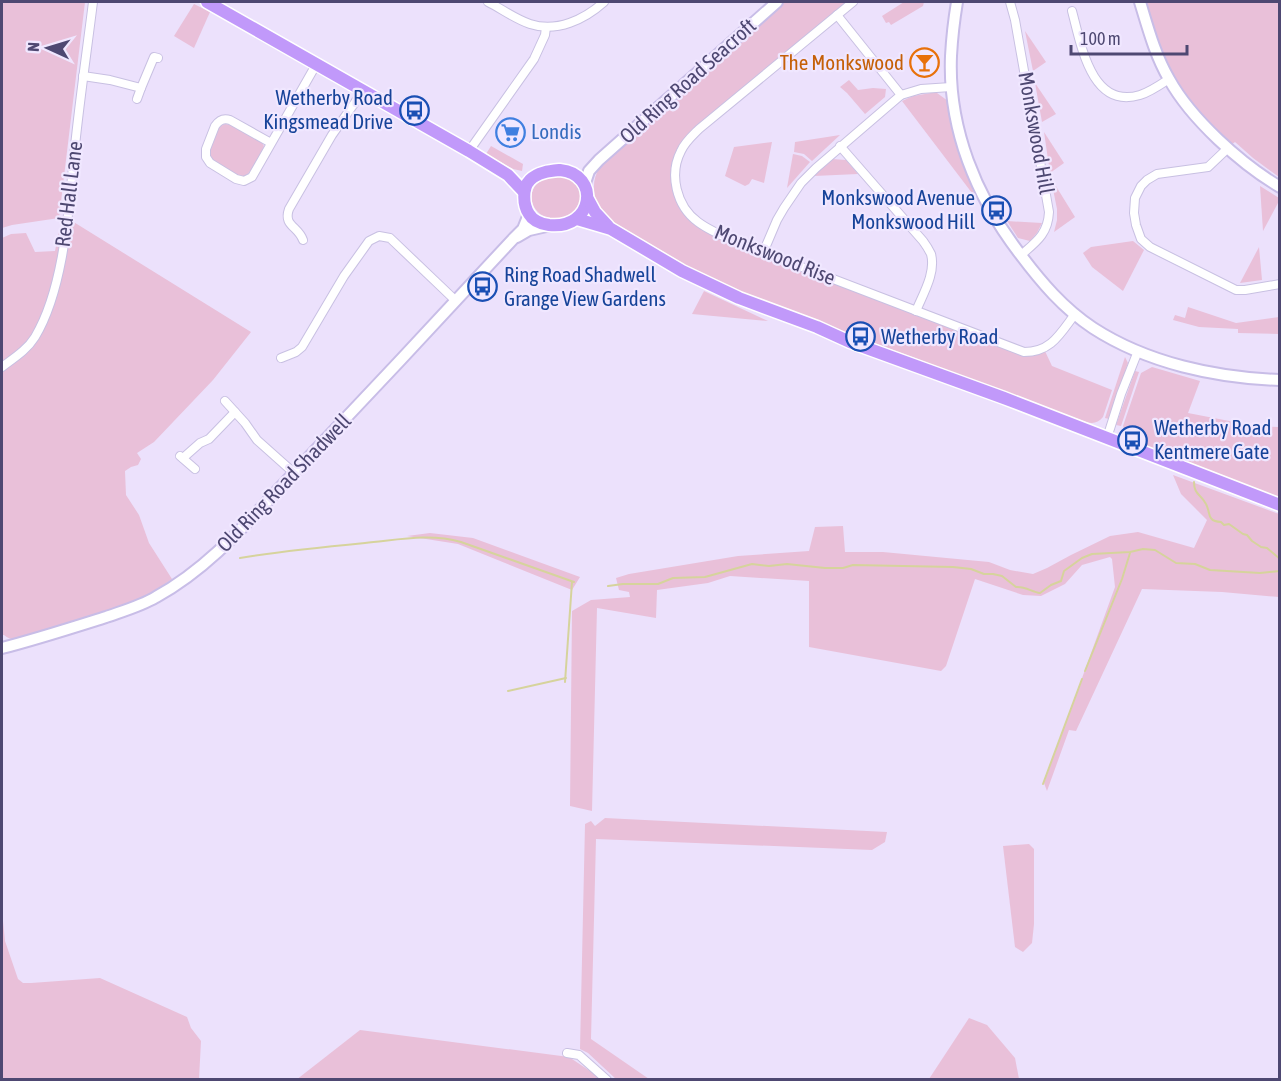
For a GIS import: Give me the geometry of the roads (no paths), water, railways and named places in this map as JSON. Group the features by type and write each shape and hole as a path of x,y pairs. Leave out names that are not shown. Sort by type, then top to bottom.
{"main road":[{"path":"207,2 469,151 508,175 524,192"},
{"name":"Old Ring Road Seacroft","path":"584,186 589,171 599,160 777,2"},
{"path":"957,2 952,32 951,87 962,145 975,180 991,212 1056,299 1092,327 1138,351 1163,360 1224,375 1280,380"},
{"path":"1140,2 1157,55 1169,79 1192,111 1228,148 1280,188"},
{"name":"Old Ring Road Seacroft","path":"570,171 579,170 599,160"},
{"path":"588,199 578,219 551,225 540,223 529,214 524,192 527,183 534,176 551,171 570,171 584,186 595,212 611,229"},
{"path":"508,175 534,176"},
{"name":"Old Ring Road Shadwell","path":"2,648 58,633 132,608 176,585 219,552 523,229 529,214"},
{"path":"578,219 611,229 682,271 739,298 1280,505"},
{"name":"Old Ring Road Shadwell","path":"514,238 529,230 551,225"}],"street":[{"name":"Red Hall Lane","path":"2,367 21,353 34,338 51,302 58,275 93,2"},
{"path":"488,2 532,25 546,27 573,21 604,2"},
{"name":"Monkswood Rise","path":"853,2 687,141 678,157 675,172 676,186 686,211 697,222 708,228 764,253 1024,352 1035,352 1053,343 1075,314"},
{"name":"Monkswood Hill","path":"1010,2 1049,212 1046,229 1041,237 1021,255"},
{"path":"1072,11 1090,71 1106,90 1122,96 1133,96 1144,93 1169,79"},
{"path":"837,15 901,95"},
{"path":"469,151 534,59 545,35 546,27"},
{"path":"137,99 154,57 158,58"},
{"path":"271,143 230,120 223,119 215,126 206,149 206,156 210,163 236,179 244,181 252,177 316,63"},
{"path":"83,76 141,88"},
{"path":"764,253 777,220 792,195 811,172 840,146 901,95 921,88 951,87"},
{"path":"303,240 288,222 288,209 332,135 363,91"},
{"path":"840,146 930,252 932,264 930,275 916,311"},
{"path":"1228,148 1209,167 1157,174 1141,186 1134,198 1136,225 1141,239 1150,247 1236,290 1280,284"},
{"path":"280,358 302,347 344,276 369,241 379,236 390,238 456,301"},
{"path":"1107,438 1138,351"},
{"path":"225,400 257,440 294,473"},
{"path":"195,469 181,457 208,439 235,412"},
{"path":"567,1053 579,1055 607,1080"}],"waterway":[{"path":"1194,482 1195,490 1206,504 1213,520 1224,525 1229,524 1280,559"},
{"path":"240,558 302,549 401,539 437,538 461,542 574,582"},
{"path":"608,586 658,584 673,578 705,577 752,564 769,566 787,564 825,568 843,568 853,565 971,569 984,574 1002,576 1016,587 1040,593 1061,581 1064,571 1082,558 1092,554 1143,549 1155,550 1176,563 1195,564 1210,570 1260,573 1280,571"},
{"path":"1085,671 1130,553"},
{"path":"565,682 572,582"},
{"path":"508,691 566,678"},
{"path":"1043,784 1082,679"}],"place":[{"name":"The Monkswood","path":"925,63"},
{"name":"Wetherby Road Kingsmead Drive","path":"414,110"},
{"name":"Londis","path":"510,132"},
{"name":"Monkswood Avenue Monkswood Hill","path":"996,210"},
{"name":"Ring Road Shadwell Grange View Gardens","path":"483,287"},
{"name":"Wetherby Road","path":"860,337"},
{"name":"Wetherby Road Kentmere Gate","path":"1133,440"}]}
